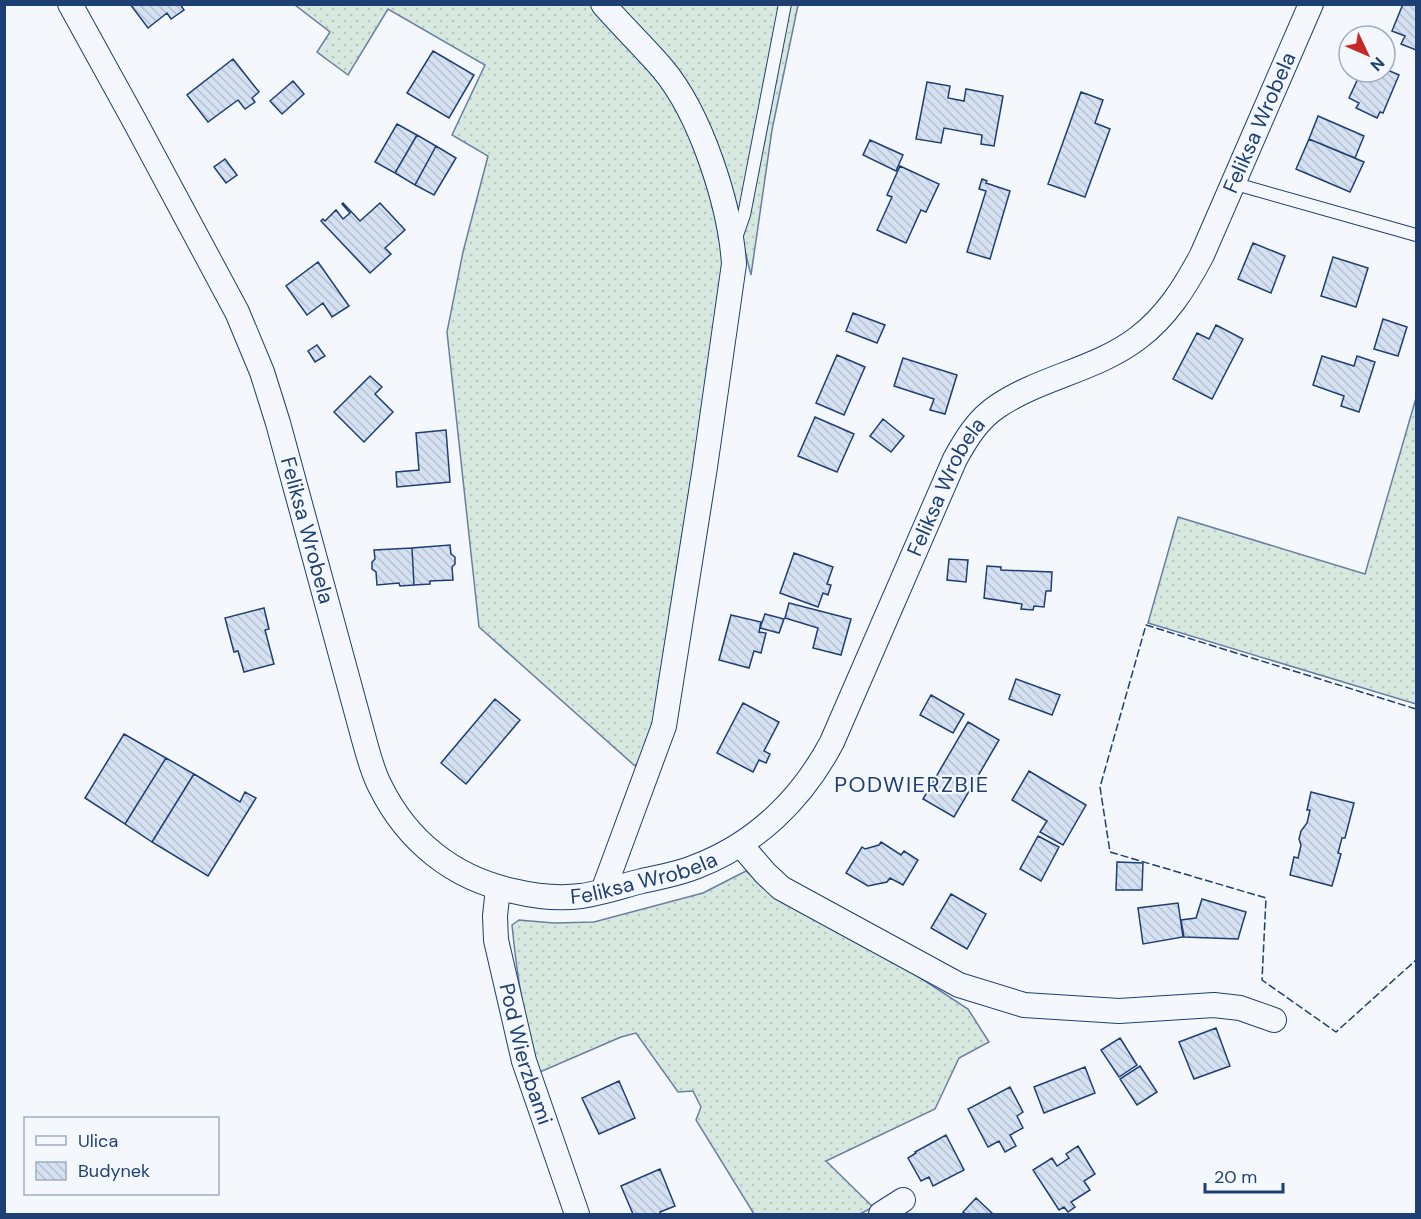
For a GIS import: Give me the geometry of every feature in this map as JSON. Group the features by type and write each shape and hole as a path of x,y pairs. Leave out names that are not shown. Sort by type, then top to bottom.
{"street":[{"name":"Feliksa Wrobela","path":"70,4 237,312 262,372 378,784 393,811 432,854 468,877 498,888 551,896 579,896 694,868 741,845 777,817 809,781 821,763 955,459 971,432 997,406 1017,395 1110,356 1138,338 1155,324 1182,292 1311,4"},
{"path":"603,4 663,70 699,132 720,185 732,237 734,264 664,726 603,891"},
{"path":"741,845 765,873 782,888 959,985 1024,1005 1119,1011 1215,1005 1240,1008 1274,1020"},
{"name":"Pod Wierzbami","path":"498,888 495,916 496,940 524,1061 577,1215"},
{"path":"881,1215 903,1200"}],"lane":[{"path":"732,237 737,235 744,215 784,4"},
{"path":"1232,183 1416,234"}],"shaded area":[{"path":"295,5 592,5 642,55 686,123 722,233 723,279 664,675 647,750 635,766 479,627 447,332 463,252 488,156 452,135 485,65 388,9 348,75 317,52 330,32"},
{"path":"615,5 798,5 772,130 751,275 726,174"},
{"path":"1416,398 1416,704 1148,623 1178,517 1365,574"},
{"path":"746,871 763,886 899,964 968,1009 989,1042 959,1058 935,1109 826,1161 873,1207 860,1214 754,1214 696,1120 701,1107 693,1091 678,1092 636,1033 621,1037 540,1072 522,999 512,925 519,920 554,923 594,922 703,893"}],"building":[{"path":"130,4 180,4 184,10 171,19 167,13 148,28"},
{"path":"1403,4 1416,4 1416,50 1401,44 1405,36 1397,33 1397,24 1395,24"},
{"path":"433,51 474,75 449,118 407,93"},
{"path":"233,59 259,92 252,98 255,102 245,109 238,100 208,122 187,95"},
{"path":"293,81 304,94 282,114 270,101"},
{"path":"927,82 950,86 948,98 964,101 966,89 1003,96 994,146 981,144 982,135 944,128 941,143 916,139"},
{"path":"1355,84 1395,84 1383,113 1380,112 1377,118 1356,108 1359,103 1349,98"},
{"path":"1081,92 1103,100 1095,123 1110,129 1085,197 1048,184"},
{"path":"1318,116 1364,136 1355,158 1309,139"},
{"path":"397,124 417,135 395,173 375,162"},
{"path":"417,135 436,146 415,185 395,173"},
{"path":"1309,139 1364,162 1350,192 1296,169"},
{"path":"870,140 903,155 896,171 863,155"},
{"path":"436,146 456,158 434,195 415,185"},
{"path":"225,159 237,175 226,183 214,167"},
{"path":"900,166 939,184 926,212 921,210 906,243 877,230 892,197 887,195"},
{"path":"982,179 987,181 986,183 1010,191 990,259 967,252 986,191 979,189"},
{"path":"343,203 360,221 380,203 405,230 385,248 391,254 370,273 321,221 323,219 325,221 336,210 343,219 350,213"},
{"path":"1253,243 1285,256 1271,293 1238,279"},
{"path":"1333,257 1368,268 1356,307 1321,296"},
{"path":"318,262 349,306 332,317 323,303 307,315 286,286"},
{"path":"853,313 885,325 877,343 846,331"},
{"path":"1383,319 1407,327 1398,356 1374,349"},
{"path":"1216,325 1243,339 1212,399 1173,379 1197,333 1209,339"},
{"path":"317,345 325,356 315,362 308,351"},
{"path":"837,355 865,367 844,415 816,403"},
{"path":"1322,356 1354,366 1357,356 1375,362 1359,412 1341,406 1344,396 1313,385"},
{"path":"903,358 957,375 945,414 930,410 934,399 894,386"},
{"path":"370,376 382,387 375,394 393,412 364,442 334,412"},
{"path":"815,417 854,434 837,472 798,456"},
{"path":"883,419 904,436 891,452 870,436"},
{"path":"446,430 450,482 397,487 396,472 419,470 416,433"},
{"path":"450,545 451,554 455,557 455,564 452,567 453,580 430,581 430,584 414,585 412,548"},
{"path":"412,548 414,585 400,586 399,583 377,585 376,572 372,569 372,562 375,559 374,550"},
{"path":"794,553 833,567 827,584 831,585 828,595 823,593 818,607 780,593"},
{"path":"949,559 968,560 966,582 947,580"},
{"path":"987,566 1001,567 1001,570 1052,572 1051,591 1046,591 1044,607 1034,606 1033,610 1021,609 1022,604 984,598"},
{"path":"789,603 851,619 841,655 813,648 818,628 785,618"},
{"path":"264,608 269,629 265,630 274,664 244,672 238,651 234,652 225,618"},
{"path":"765,614 784,619 779,633 760,628"},
{"path":"731,615 761,622 759,632 766,633 761,653 754,651 749,668 719,660"},
{"path":"1016,679 1060,695 1052,715 1009,699"},
{"path":"931,695 964,714 953,733 920,715"},
{"path":"495,699 520,720 466,784 441,763"},
{"path":"743,703 779,722 764,751 770,754 766,763 759,760 753,772 717,753"},
{"path":"968,722 999,740 954,817 923,799"},
{"path":"124,734 166,758 125,824 85,798"},
{"path":"166,758 194,774 152,842 125,824"},
{"path":"1029,771 1086,805 1063,845 1040,832 1047,821 1012,800"},
{"path":"194,774 240,802 245,792 256,798 208,876 152,842"},
{"path":"1311,792 1354,803 1345,838 1342,838 1338,853 1341,854 1332,886 1290,875 1294,857 1298,858 1301,831 1307,823"},
{"path":"1038,836 1059,847 1041,881 1020,869"},
{"path":"881,842 901,855 904,851 918,860 903,885 890,878 887,882 868,886 846,873 862,847 865,849 879,845"},
{"path":"1117,862 1143,863 1142,890 1116,890"},
{"path":"951,894 986,914 967,949 931,928"},
{"path":"1202,899 1246,912 1238,939 1184,937 1181,920 1196,918"},
{"path":"1178,903 1183,937 1143,944 1138,908"},
{"path":"1216,1028 1230,1066 1194,1079 1179,1042"},
{"path":"1120,1038 1137,1065 1119,1077 1101,1050"},
{"path":"1140,1066 1157,1092 1137,1105 1120,1079"},
{"path":"1085,1067 1095,1093 1044,1113 1034,1087"},
{"path":"619,1081 635,1118 599,1134 582,1098"},
{"path":"1010,1087 1023,1112 1017,1116 1023,1128 1010,1135 1016,1146 1005,1152 999,1141 988,1147 968,1109"},
{"path":"946,1135 964,1170 933,1186 929,1177 921,1181 908,1158"},
{"path":"1078,1146 1095,1174 1084,1181 1090,1190 1071,1202 1075,1207 1068,1212 1064,1207 1059,1210 1033,1170 1052,1158 1057,1166 1069,1158 1066,1154"},
{"path":"660,1169 675,1206 660,1212 661,1214 633,1214 621,1186"},
{"path":"976,1198 993,1214 963,1212"}],"fence":[{"path":"1416,709 1146,625 1100,787 1110,852 1266,898 1262,980 1336,1032 1416,960"}],"district":[{"name":"PODWIERZBIE","path":"912,784"}]}
